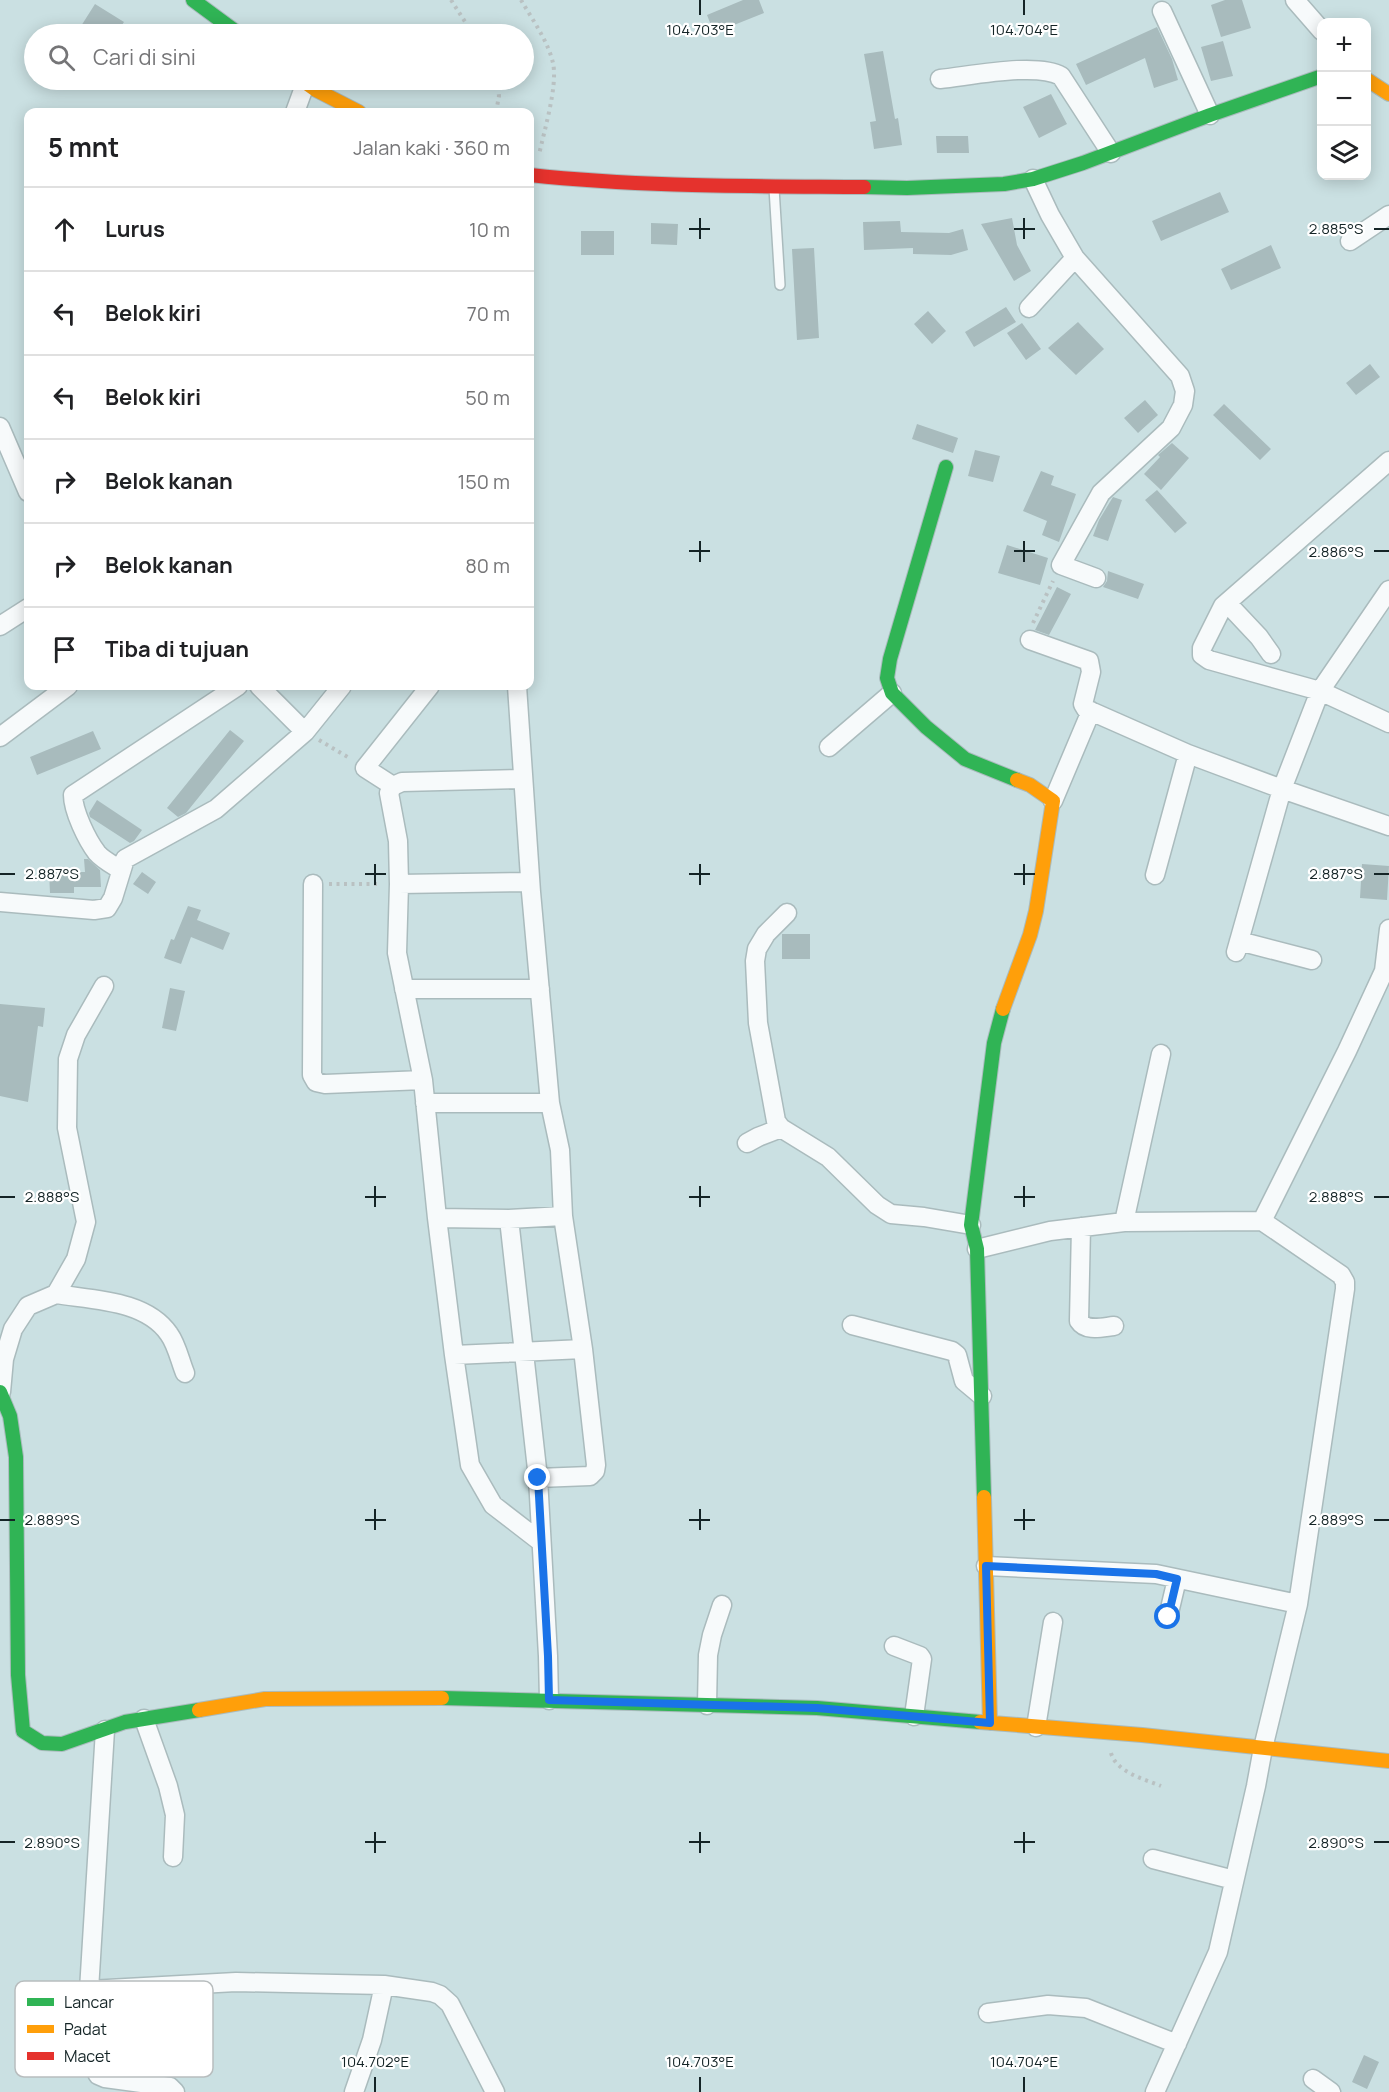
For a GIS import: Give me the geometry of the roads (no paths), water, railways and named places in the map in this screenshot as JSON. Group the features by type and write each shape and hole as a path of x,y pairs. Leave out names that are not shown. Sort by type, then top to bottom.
{"street":[{"path":"193,0 225,24"},
{"path":"1294,0 1317,26"},
{"path":"1162,11 1210,115"},
{"path":"940,79 1033,69 1051,70 1061,75 1111,153"},
{"path":"534,176 596,182 908,188 973,186 1033,179 1317,78"},
{"path":"1371,82 1389,94"},
{"path":"296,108 301,90"},
{"path":"320,90 352,108"},
{"path":"1033,179 1050,215 1075,258 1180,376 1185,391 1183,405 1171,428 1101,493 1061,565 1096,578"},
{"path":"1350,241 1389,215"},
{"path":"1029,308 1075,258"},
{"path":"0,427 24,483"},
{"path":"1389,461 1223,606 1202,648 1202,655 1209,660 1320,691 1389,723"},
{"path":"946,467 890,659 887,678 892,693 926,727 965,759 1030,785 1053,801"},
{"path":"1312,960 1238,946 1282,789 1320,691 1389,590"},
{"path":"1227,603 1259,637 1271,654"},
{"path":"0,626 24,611"},
{"path":"1030,640 1089,661 1091,672 1083,704 1086,710 1188,754 1389,826"},
{"path":"0,737 63,690"},
{"path":"121,870 98,855 73,806 73,795 232,690"},
{"path":"263,690 305,732"},
{"path":"0,902 94,910 107,908 113,898 125,859 216,809 305,732 339,690"},
{"path":"393,786 365,768 427,690"},
{"path":"517,690 530,882 550,1103 560,1150 563,1216 583,1348 596,1465 595,1471 590,1476 538,1478"},
{"path":"829,747 892,693"},
{"path":"990,1723 977,1248 971,1225 994,1043 1002,1011 1030,935 1036,911 1053,801 1090,711"},
{"path":"1155,875 1188,754"},
{"path":"523,779 402,782 393,786 389,793 398,841 397,954 423,1080 437,1218 470,1465 493,1505 541,1542"},
{"path":"399,884 530,882"},
{"path":"313,884 312,1075 316,1082 325,1084 423,1080"},
{"path":"787,913 766,934 757,949 755,961 758,1023 776,1121 781,1128 828,1158 877,1205 891,1214 924,1216 971,1225"},
{"path":"1262,1221 1381,998 1389,928"},
{"path":"56,1294 76,1258 86,1222 67,1128 68,1059 76,1035 104,986"},
{"path":"404,989 540,989"},
{"path":"1124,1222 1161,1054"},
{"path":"425,1103 550,1103"},
{"path":"747,1143 781,1128"},
{"path":"437,1218 509,1219 563,1216"},
{"path":"509,1219 538,1478 549,1700"},
{"path":"977,1248 1050,1231 1124,1222 1262,1221 1341,1275 1345,1282 1298,1604 1263,1748 1218,1952 1155,2092"},
{"path":"1081,1227 1080,1322 1087,1328 1114,1326"},
{"path":"185,1373 170,1336 158,1320 140,1310 56,1294 28,1306 13,1329 4,1359 1,1392 10,1416 16,1457 18,1675 23,1731 42,1743 62,1744 125,1722 265,1700 454,1698 817,1708 1107,1732 1389,1761"},
{"path":"852,1325 952,1352 957,1355 964,1381 982,1396"},
{"path":"454,1355 583,1348"},
{"path":"986,1566 1156,1574 1298,1604"},
{"path":"1168,1617 1177,1579"},
{"path":"707,1705 708,1655 712,1635 723,1605"},
{"path":"1036,1727 1053,1622"},
{"path":"894,1646 920,1656 922,1659 914,1716"},
{"path":"144,1719 168,1786 175,1815 173,1857"},
{"path":"90,1981 105,1730"},
{"path":"1153,1858 1234,1880"},
{"path":"213,1983 384,1985 440,1995 450,2004 495,2092"},
{"path":"354,2092 372,2040 384,1985"},
{"path":"988,2013 1048,2005 1086,2008 1177,2044"},
{"path":"103,2077 170,2087 176,2092"},
{"path":"1313,2079 1331,2092"}],"lane":[{"path":"773,186 780,285"}]}
